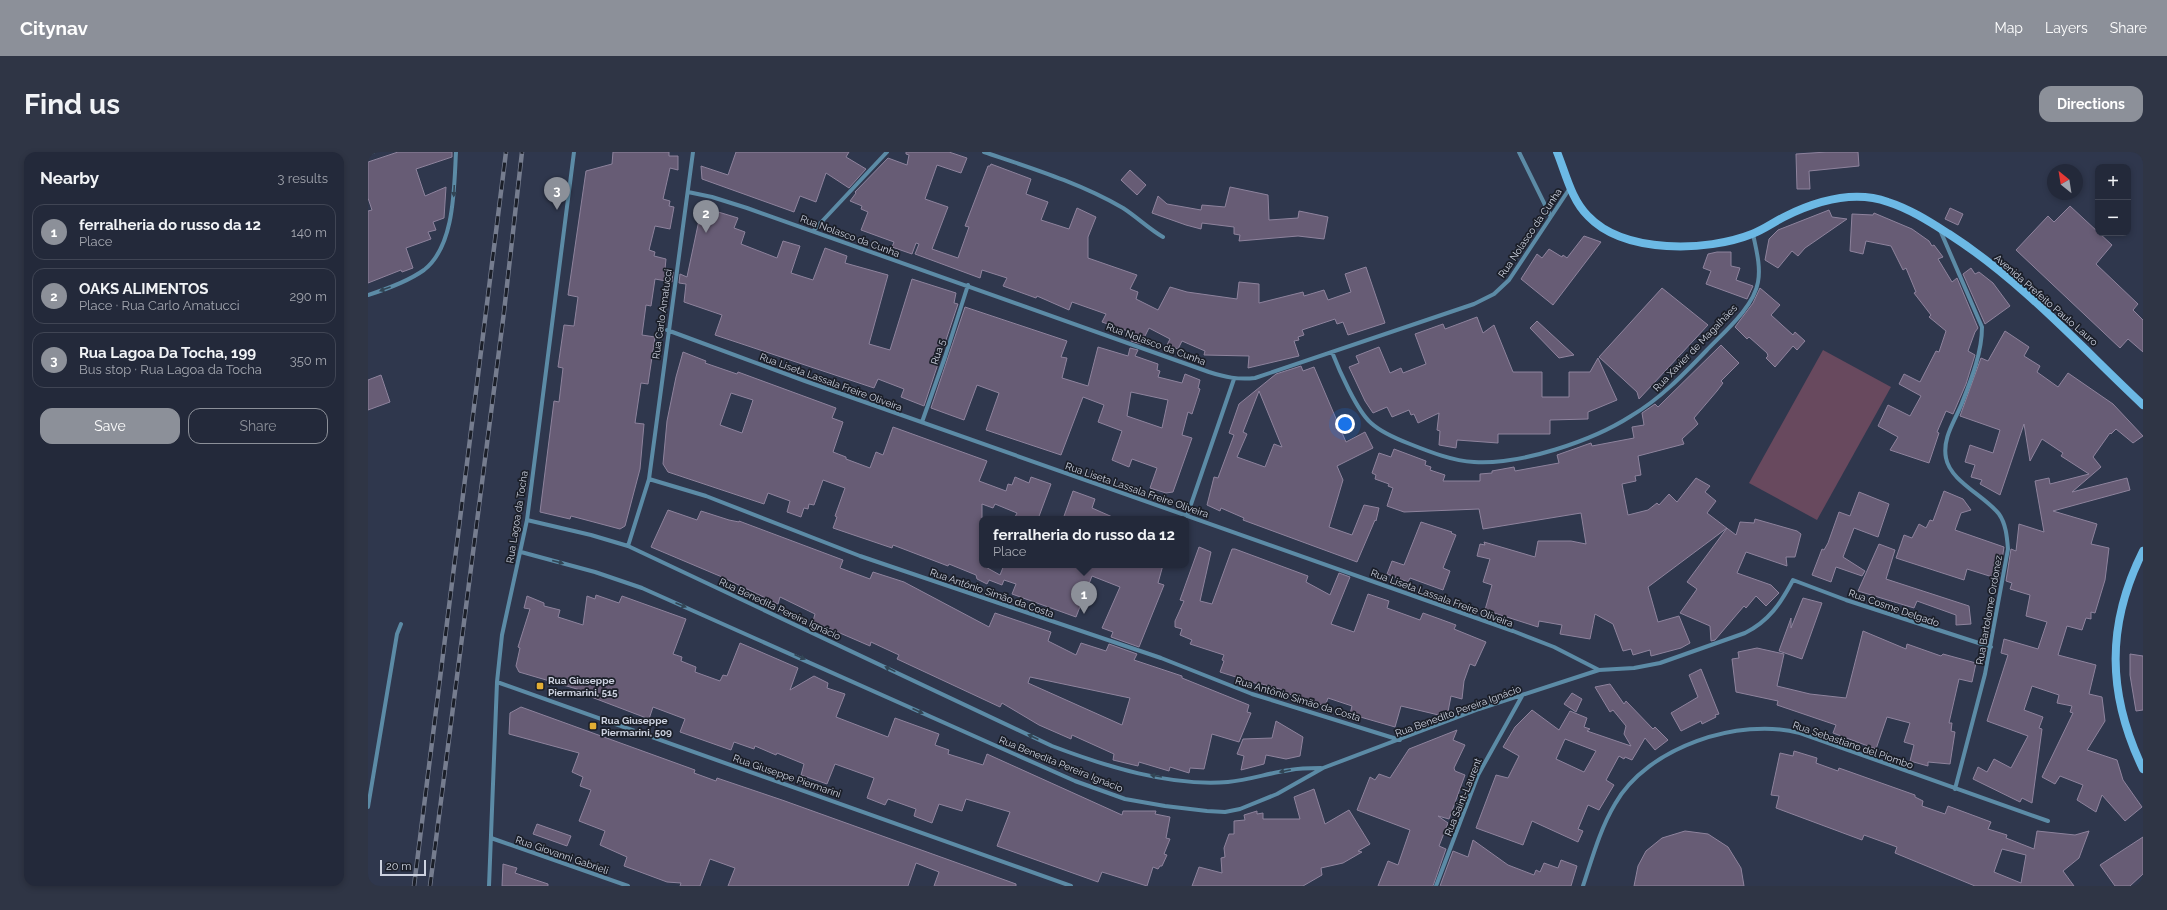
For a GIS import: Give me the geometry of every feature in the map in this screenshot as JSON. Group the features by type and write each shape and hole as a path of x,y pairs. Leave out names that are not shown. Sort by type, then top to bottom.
{"street":[{"path":"368,154 373,152"},
{"path":"368,295 403,282 425,269 434,258 447,232 453,209 456,152"},
{"name":"Rua Lagoa da Tocha","path":"489,886 497,682 502,635 527,520 574,152"},
{"name":"Rua Carlo Amatucci","path":"628,546 648,479 667,330 688,192 692,152"},
{"path":"813,231 887,152"},
{"path":"984,152 1029,167 1098,196 1123,208 1163,237"},
{"path":"1519,152 1550,215"},
{"name":"Avenida Prefeito Paulo Lauro","path":"1557,152 1574,198 1589,217 1610,232 1636,242 1678,246 1699,245 1753,234 1800,210 1831,200 1852,197 1887,202 1939,228 1963,244 2013,282 2093,355 2143,405"},
{"name":"Rua Nolasco da Cunha","path":"688,192 726,201 1234,379 1255,378 1474,304 1494,294 1509,280 1550,215 1570,188"},
{"name":"Rua Bartolome Ordonez","path":"1939,228 1982,327 1981,341 1962,404 1947,436 1945,452 1947,463 1952,472 1994,509 2003,522 2006,530 2007,558 1991,647 1978,705 1955,789"},
{"name":"Rua Xavier de Magalhães","path":"1332,352 1344,378 1369,422 1386,434 1418,447 1444,456 1474,462 1502,461 1568,445 1612,426 1631,416 1658,398 1735,320 1749,302 1758,282 1758,261 1753,234"},
{"name":"Rua 5","path":"922,422 946,357 968,285"},
{"name":"Rua Liseta Lassala Freire Oliveira","path":"667,330 1187,516"},
{"path":"1187,516 1234,379"},
{"name":"Rua Antônio Simão da Costa","path":"648,479 706,496 860,556 1161,658 1252,694 1400,740"},
{"name":"Rua Liseta Lassala Freire Oliveira","path":"1189,517 1520,634 1554,647 1599,670"},
{"name":"Rua Benedita Pereira Ignácio","path":"527,520 591,535 628,546 1052,746 1093,762 1144,773 1205,782 1246,780 1291,769 1323,768"},
{"path":"2143,551 2128,584 2121,607 2116,630 2115,655 2117,686 2122,712 2128,735 2143,769"},
{"name":"Rua Benedita Pereira Ignácio","path":"521,552 595,572 642,588 1075,781 1125,799 1165,806 1225,812 1258,803 1323,768"},
{"name":"Rua Cosme Delgado","path":"1599,670 1634,668 1660,663 1745,632 1760,624 1773,613 1793,580 1846,600 1991,647"},
{"path":"368,807 397,634 401,624"},
{"name":"Rua Benedito Pereira Ignácio","path":"1323,768 1473,712 1599,670"},
{"name":"Rua Giuseppe Piermarini","path":"497,682 1071,886"},
{"name":"Rua Saint-Laurent","path":"1436,886 1478,775 1522,696"},
{"name":"Rua Sebastiano del Piombo","path":"1583,886 1604,825 1615,803 1623,792 1651,766 1678,749 1717,735 1757,728 1790,730 2048,821"},
{"name":"Rua Giovanni Gabrieli","path":"492,838 628,886"}],"shaded area":[{"path":"1823,350 1891,387 1817,520 1749,483"}],"building":[{"path":"398,152 452,152 452,157 416,169 425,196 446,187 444,218 433,222 436,230 428,232 431,239 406,248 413,268 402,272 401,270 368,283 368,211 372,210 368,198 368,162"},
{"path":"613,152 669,152 669,156 678,156 678,170 670,168 663,199 670,201 669,206 674,207 670,229 655,226 649,250 655,252 654,256 666,259 665,269 673,272 672,282 655,279 651,306 646,305 642,335 655,337 648,384 641,383 635,423 644,424 640,469 625,526 620,529 571,516 570,519 540,512 554,401 559,402 563,368 558,367 564,325 574,326 578,297 568,295 586,171 612,164"},
{"path":"736,152 849,152 846,157 866,169 849,188 826,173 816,202 800,196 794,212 702,179 701,166 728,175"},
{"path":"906,152 949,152 967,158 961,173 937,165 925,199 948,207 932,249 958,258 969,227 965,226 988,166 991,164 1031,179 1026,194 1048,202 1041,220 1069,229 1077,208 1096,217 1088,237 1088,258 1137,275 1130,289 1138,292 1136,299 1158,310 1170,287 1187,292 1237,299 1239,282 1259,284 1259,303 1303,292 1304,296 1324,290 1328,300 1351,292 1345,274 1366,267 1385,323 1348,335 1343,322 1337,324 1335,319 1302,330 1304,335 1298,337 1299,340 1294,341 1299,356 1248,368 1249,356 1204,355 1205,351 1182,341 1178,349 1167,345 1170,339 1149,328 1141,344 1131,341 1133,333 1102,322 1106,314 1072,302 1069,310 1037,296 1036,298 1003,286 1007,278 982,270 980,278 915,254 919,244 916,243 912,254 892,247 894,242 861,230 868,212 861,209 862,206 850,201 856,193 855,192 888,158 907,165 909,155 906,154"},
{"path":"1858,152 1859,166 1809,171 1810,189 1797,189 1796,154"},
{"path":"1130,170 1146,185 1137,195 1121,180"},
{"path":"1230,187 1268,195 1269,220 1298,218 1299,211 1328,217 1324,239 1298,236 1239,241 1240,235 1234,234 1234,227 1202,223 1201,229 1152,213 1158,196 1167,204 1201,210 1202,205 1225,207"},
{"path":"2070,206 2095,229 2095,236 2102,236 2112,245 2096,264 2138,304 2133,310 2143,320 2143,352 2128,339 2120,348 2016,250 2048,216 2054,222"},
{"path":"1950,208 1963,214 1958,225 1945,219"},
{"path":"1829,210 1832,217 1847,219 1805,248 1798,256 1792,251 1778,268 1765,260 1769,239 1778,230"},
{"path":"715,211 738,218 734,228 745,232 741,244 777,258 783,241 800,246 791,273 813,280 825,248 847,256 845,263 888,275 869,344 890,350 912,279 956,293 954,303 958,304 924,406 901,397 904,389 878,379 874,388 715,335 722,315 684,302 686,284 679,283 680,274 687,277 699,220 712,224"},
{"path":"1874,213 1912,229 1929,241 1932,246 1934,245 1943,257 1938,259 1952,282 1957,278 1978,328 1968,351 1975,355 1966,384 1953,414 1946,411 1937,432 1939,433 1929,463 1890,450 1898,437 1878,426 1888,405 1910,416 1921,396 1899,384 1904,374 1920,382 1936,351 1939,352 1946,331 1929,317 1931,315 1914,293 1916,292 1906,268 1903,270 1891,246 1866,241 1863,254 1850,251 1852,214 1873,215"},
{"path":"1584,236 1601,242 1553,305 1521,279 1537,254 1542,258 1549,249 1562,257 1563,255 1567,258"},
{"path":"1717,252 1731,252 1731,266 1740,268 1736,280 1753,286 1747,299 1706,284 1711,271 1703,268 1708,254"},
{"path":"1971,268 1975,274 1979,272 1993,283 2010,306 1985,324 1963,274"},
{"path":"1662,288 1708,325 1639,399 1637,392 1599,357"},
{"path":"1760,288 1780,305 1771,315 1793,335 1795,332 1805,341 1797,350 1793,346 1775,367 1766,358 1768,356 1767,353 1749,337 1747,339 1735,327 1753,303"},
{"path":"965,307 1067,341 1061,357 1067,358 1062,378 1088,386 1098,347 1128,356 1130,348 1138,350 1135,356 1158,364 1157,370 1160,371 1158,377 1182,383 1185,374 1200,380 1198,388 1200,389 1192,414 1188,412 1182,435 1192,438 1173,492 1166,493 1150,488 1157,468 1132,459 1129,467 1112,460 1122,431 1098,422 1104,405 1083,397 1061,455 986,430 999,393 977,385 964,420 931,408","holes":["1131,392 1168,400 1162,428 1127,416"]},
{"path":"1477,317 1483,333 1494,325 1513,372 1542,372 1542,397 1569,397 1569,372 1590,372 1598,358 1617,400 1588,412 1588,419 1550,420 1550,434 1498,434 1498,443 1457,440 1456,448 1439,445 1440,431 1437,430 1439,413 1418,423 1414,414 1411,415 1409,410 1392,417 1387,407 1373,413 1365,401 1349,367 1359,363 1356,356 1379,347 1390,373 1401,368 1403,373 1426,364 1415,334 1443,324 1445,329"},
{"path":"1537,321 1574,355 1559,358 1530,328"},
{"path":"2005,331 2029,347 2024,356 2040,366 2037,372 2058,387 2068,373 2113,404 2143,436 2133,443 2116,429 2111,434 2110,433 2093,457 2101,467 2072,492 2127,478 2130,490 2053,511 2097,524 2091,544 2109,548 2105,580 2095,613 2091,612 2091,619 2086,618 2082,630 2067,626 2058,655 2096,665 2089,694 2102,697 2105,721 2087,750 2117,760 2123,780 2142,807 2125,821 2102,795 2096,812 2077,800 2083,785 2060,776 2055,784 2042,777 2073,713 2070,712 2072,706 2057,703 2059,695 2032,686 2024,710 2043,717 2039,728 2042,729 2032,803 2022,798 2020,802 1973,779 1978,767 1987,772 1994,759 2011,768 2028,736 1987,721 2008,655 2001,653 2004,639 2038,649 2047,622 2026,616 2030,595 2010,589 2012,583 2006,581 2011,549 2016,551 2019,524 2044,532 2035,481 2049,478 2050,484 2089,474 2061,456 2063,453 2042,439 2030,461 2024,424 2000,495 1980,484 1982,480 1971,477 1975,465 1965,462 1970,445 1993,453 2000,430 1960,416 1981,358 1988,361"},
{"path":"1721,345 1739,363 1721,381 1723,383 1694,418 1698,424 1682,439 1684,444 1638,456 1641,475 1635,476 1636,481 1622,484 1628,515 1648,510 1657,503 1659,505 1669,494 1677,502 1696,478 1710,486 1705,492 1716,501 1707,513 1727,528 1648,587 1658,622 1679,616 1690,643 1681,648 1651,656 1650,650 1633,655 1631,649 1623,651 1613,624 1595,614 1590,639 1560,634 1562,625 1539,621 1538,627 1485,610 1492,585 1483,582 1490,559 1477,556 1480,544 1485,545 1484,542 1535,557 1538,541 1571,541 1586,544 1581,513 1483,529 1479,509 1404,512 1387,506 1393,488 1388,486 1389,484 1375,479 1376,475 1372,473 1379,453 1391,457 1394,449 1426,461 1425,465 1431,467 1430,470 1445,475 1443,481 1480,481 1480,474 1492,473 1492,471 1514,467 1515,471 1559,463 1557,455 1591,443 1592,446 1634,438 1632,427 1644,425 1642,413 1655,404 1658,407"},
{"path":"683,352 706,361 705,363 737,374 738,372 836,408 832,418 843,422 833,452 846,457 846,459 870,468 876,452 883,455 893,427 987,461 979,481 1006,491 1008,484 1012,485 1015,477 1029,483 1031,477 1051,484 1039,516 1016,516 1017,513 995,504 993,508 982,504 982,516 979,516 979,568 987,568 1000,575 1003,568 1162,568 1158,583 1164,585 1139,647 1111,637 1113,632 1102,628 1120,587 1092,576 1076,617 1012,594 1016,584 1004,580 1002,585 989,580 987,584 977,579 976,575 949,564 948,566 893,545 892,548 833,528 837,517 835,516 845,488 823,480 814,505 809,504 808,509 804,508 801,517 787,512 790,501 768,493 764,504 668,472 663,464 667,421","holes":["731,393 753,400 742,433 720,425"]},
{"path":"1301,366 1303,371 1314,367 1346,442 1365,432 1373,448 1337,466 1343,480 1329,527 1352,535 1364,505 1379,508 1376,521 1375,520 1357,562 1243,520 1244,518 1221,508 1220,511 1207,505 1214,477 1218,478 1234,435 1229,433 1239,404 1276,374","holes":["1259,391 1282,447 1274,444 1265,467 1237,457 1247,434 1243,432"]},
{"path":"381,375 390,402 368,410 368,380"},
{"path":"1073,491 1095,499 1092,508 1110,516 1064,516"},
{"path":"1944,491 1963,499 1971,510 1961,513 1955,530 2004,547 1999,579 1967,569 1964,580 1896,558 1904,535 1912,538 1919,524 1926,528 1930,520 1933,521"},
{"path":"1859,492 1889,504 1878,537 1854,528 1843,557 1865,571 1862,576 1836,567 1831,582 1812,575 1822,549 1824,550 1828,543 1839,512 1850,516"},
{"path":"668,510 697,520 701,511 729,520 739,521 843,560 840,568 870,579 873,572 904,582 989,627 995,613 1051,632 1048,641 1076,655 1081,643 1106,651 1109,644 1137,654 1134,660 1182,676 1182,678 1249,705 1247,712 1251,713 1239,742 1212,734 1204,769 1190,768 1189,773 1170,767 1169,771 1139,762 1138,766 1113,760 1114,754 1072,735 1071,739 1039,725 1002,703 1000,707 897,659 899,655 871,642 870,646 819,624 813,621 815,614 780,597 778,604 722,577 651,547","holes":["1030,677 1130,698 1122,725 1028,683"]},
{"path":"1755,519 1797,531 1801,534 1795,557 1786,557 1787,566 1746,552 1737,573 1771,585 1779,593 1766,606 1756,596 1746,608 1744,606 1715,640 1711,641 1710,626 1680,613 1697,589 1687,582 1727,528 1736,535 1740,522 1754,523"},
{"path":"1421,522 1452,532 1451,533 1456,535 1443,568 1450,571 1443,590 1410,578 1408,582 1387,574 1392,561 1404,565"},
{"path":"1879,544 1895,550 1886,579 1969,606 1971,624 1956,625 1956,615 1917,601 1914,608 1858,591"},
{"path":"1199,547 1211,552 1200,601 1212,604 1232,549 1235,549 1308,576 1306,582 1330,595 1339,573 1350,577 1331,624 1354,632 1368,594 1389,601 1387,608 1420,620 1423,613 1456,625 1454,629 1486,642 1475,666 1470,664 1464,681 1462,699 1451,696 1447,717 1401,706 1395,727 1350,714 1352,706 1328,698 1325,706 1283,692 1283,690 1220,672 1224,661 1222,660 1224,655 1190,644 1192,640 1180,635 1182,629 1175,627 1175,621 1184,601 1180,600"},
{"path":"596,595 619,603 622,596 686,619 673,654 682,657 681,661 696,667 695,672 720,681 723,675 727,676 740,643 798,668 790,690 814,676 828,683 827,688 845,694 836,717 888,737 895,718 939,734 935,745 949,750 948,754 983,765 987,754 1122,815 1123,811 1156,811 1155,814 1170,817 1166,838 1170,839 1164,854 1167,855 1162,866 1158,869 1153,867 1147,886 1102,872 1098,882 997,846 1010,812 966,799 962,811 939,804 932,823 914,816 916,809 888,799 885,805 867,798 874,778 835,764 827,784 801,775 804,764 777,753 776,755 755,746 754,749 734,742 731,750 680,732 685,719 653,707 649,719 586,695 587,692 519,672 516,666 520,648 518,647 530,609 524,608 527,596 544,603 544,606 560,610 558,617 583,625 587,596 595,599"},
{"path":"1803,598 1822,603 1802,659 1779,651 1791,618 1791,628"},
{"path":"1863,631 1906,649 1907,644 1941,656 1943,654 1976,663 1972,682 1959,679 1949,723 1952,723 1951,731 1955,732 1950,764 1928,762 1928,766 1910,761 1914,745 1904,742 1910,723 1887,717 1876,749 1833,733 1836,725 1777,705 1778,701 1736,692 1732,659 1739,658 1738,652 1757,648 1784,654 1777,686 1810,694 1846,698"},
{"path":"2130,654 2143,656 2143,710 2136,711 2130,675"},
{"path":"1701,669 1719,714 1702,724 1701,721 1681,731 1671,713 1698,697 1689,675"},
{"path":"1610,684 1624,704 1626,701 1653,729 1655,727 1668,740 1655,750 1645,738 1632,760 1625,757 1624,759 1619,756 1606,780 1614,785 1599,810 1588,805 1578,829 1583,831 1578,842 1532,821 1523,845 1476,828 1496,775 1508,778 1519,756 1503,747 1515,727 1532,710 1559,730 1570,711 1587,718 1584,727 1590,729 1587,731 1631,746 1624,734 1626,726 1613,710 1610,712 1595,687","holes":["1565,739 1596,751 1584,772 1556,759"]},
{"path":"1572,693 1582,699 1576,712 1564,704"},
{"path":"521,707 695,770 694,773 716,781 717,778 782,800 1016,884 1016,886 934,886 939,872 916,863 908,886 728,886 735,868 710,859 700,886 680,886 681,883 667,882 624,866 627,857 600,845 605,831 579,821 591,790 580,786 583,777 572,772 579,753 509,734 510,713"},
{"path":"1276,721 1303,737 1300,756 1286,759 1266,755 1264,764 1241,770 1244,756 1237,754 1243,739 1272,738"},
{"path":"1457,730 1453,740 1465,745 1454,768 1455,771 1465,775 1449,819 1438,816 1448,823 1439,846 1446,849 1433,886 1378,886 1388,861 1398,865 1410,830 1357,810 1370,777 1375,780 1379,774 1390,778 1409,749"},
{"path":"1794,751 1817,758 1816,763 1838,771 1839,768 1915,795 1915,797 1923,801 1922,806 1945,814 1948,806 1991,822 1988,829 2007,835 2006,838 2034,849 2037,831 2075,835 2089,831 2079,858 2063,871 2074,886 1975,886 1895,853 1897,847 1864,835 1862,840 1776,808 1779,796 1771,795 1780,753 1793,756","holes":["2002,849 2026,855 2021,883 1994,872"]},
{"path":"1314,789 1325,824 1349,810 1370,844 1358,851 1362,852 1343,863 1321,868 1322,875 1303,886 1192,886 1199,867 1222,873 1221,858 1225,857 1224,848 1229,834 1234,834 1234,821 1245,820 1244,815 1257,811 1257,814 1263,813 1263,819 1300,819 1294,797"},
{"path":"537,824 571,836 567,846 533,834"},
{"path":"1685,831 1708,834 1728,847 1741,868 1744,886 1634,886 1638,866 1646,851 1662,838"},
{"path":"2143,837 2143,874 2130,886 2115,886 2100,865"},
{"path":"1473,840 1508,865 1534,875 1536,870 1540,872 1544,863 1558,868 1561,860 1577,866 1571,886 1440,886 1453,851 1468,857"},
{"path":"503,864 517,868 515,873 548,884 548,886 502,886"}],"railway":[{"path":"414,886 506,152"},
{"path":"430,886 504,312 522,152"}],"place":[{"name":"Rua Lagoa Da Tocha, 199","path":"557,210"},
{"name":"OAKS ALIMENTOS","path":"706,233"},
{"name":"ferralheria do russo da 12","path":"1084,614"},
{"name":"Rua Giuseppe Piermarini, 515","path":"540,686"},
{"name":"Rua Giuseppe Piermarini, 509","path":"593,726"}]}
